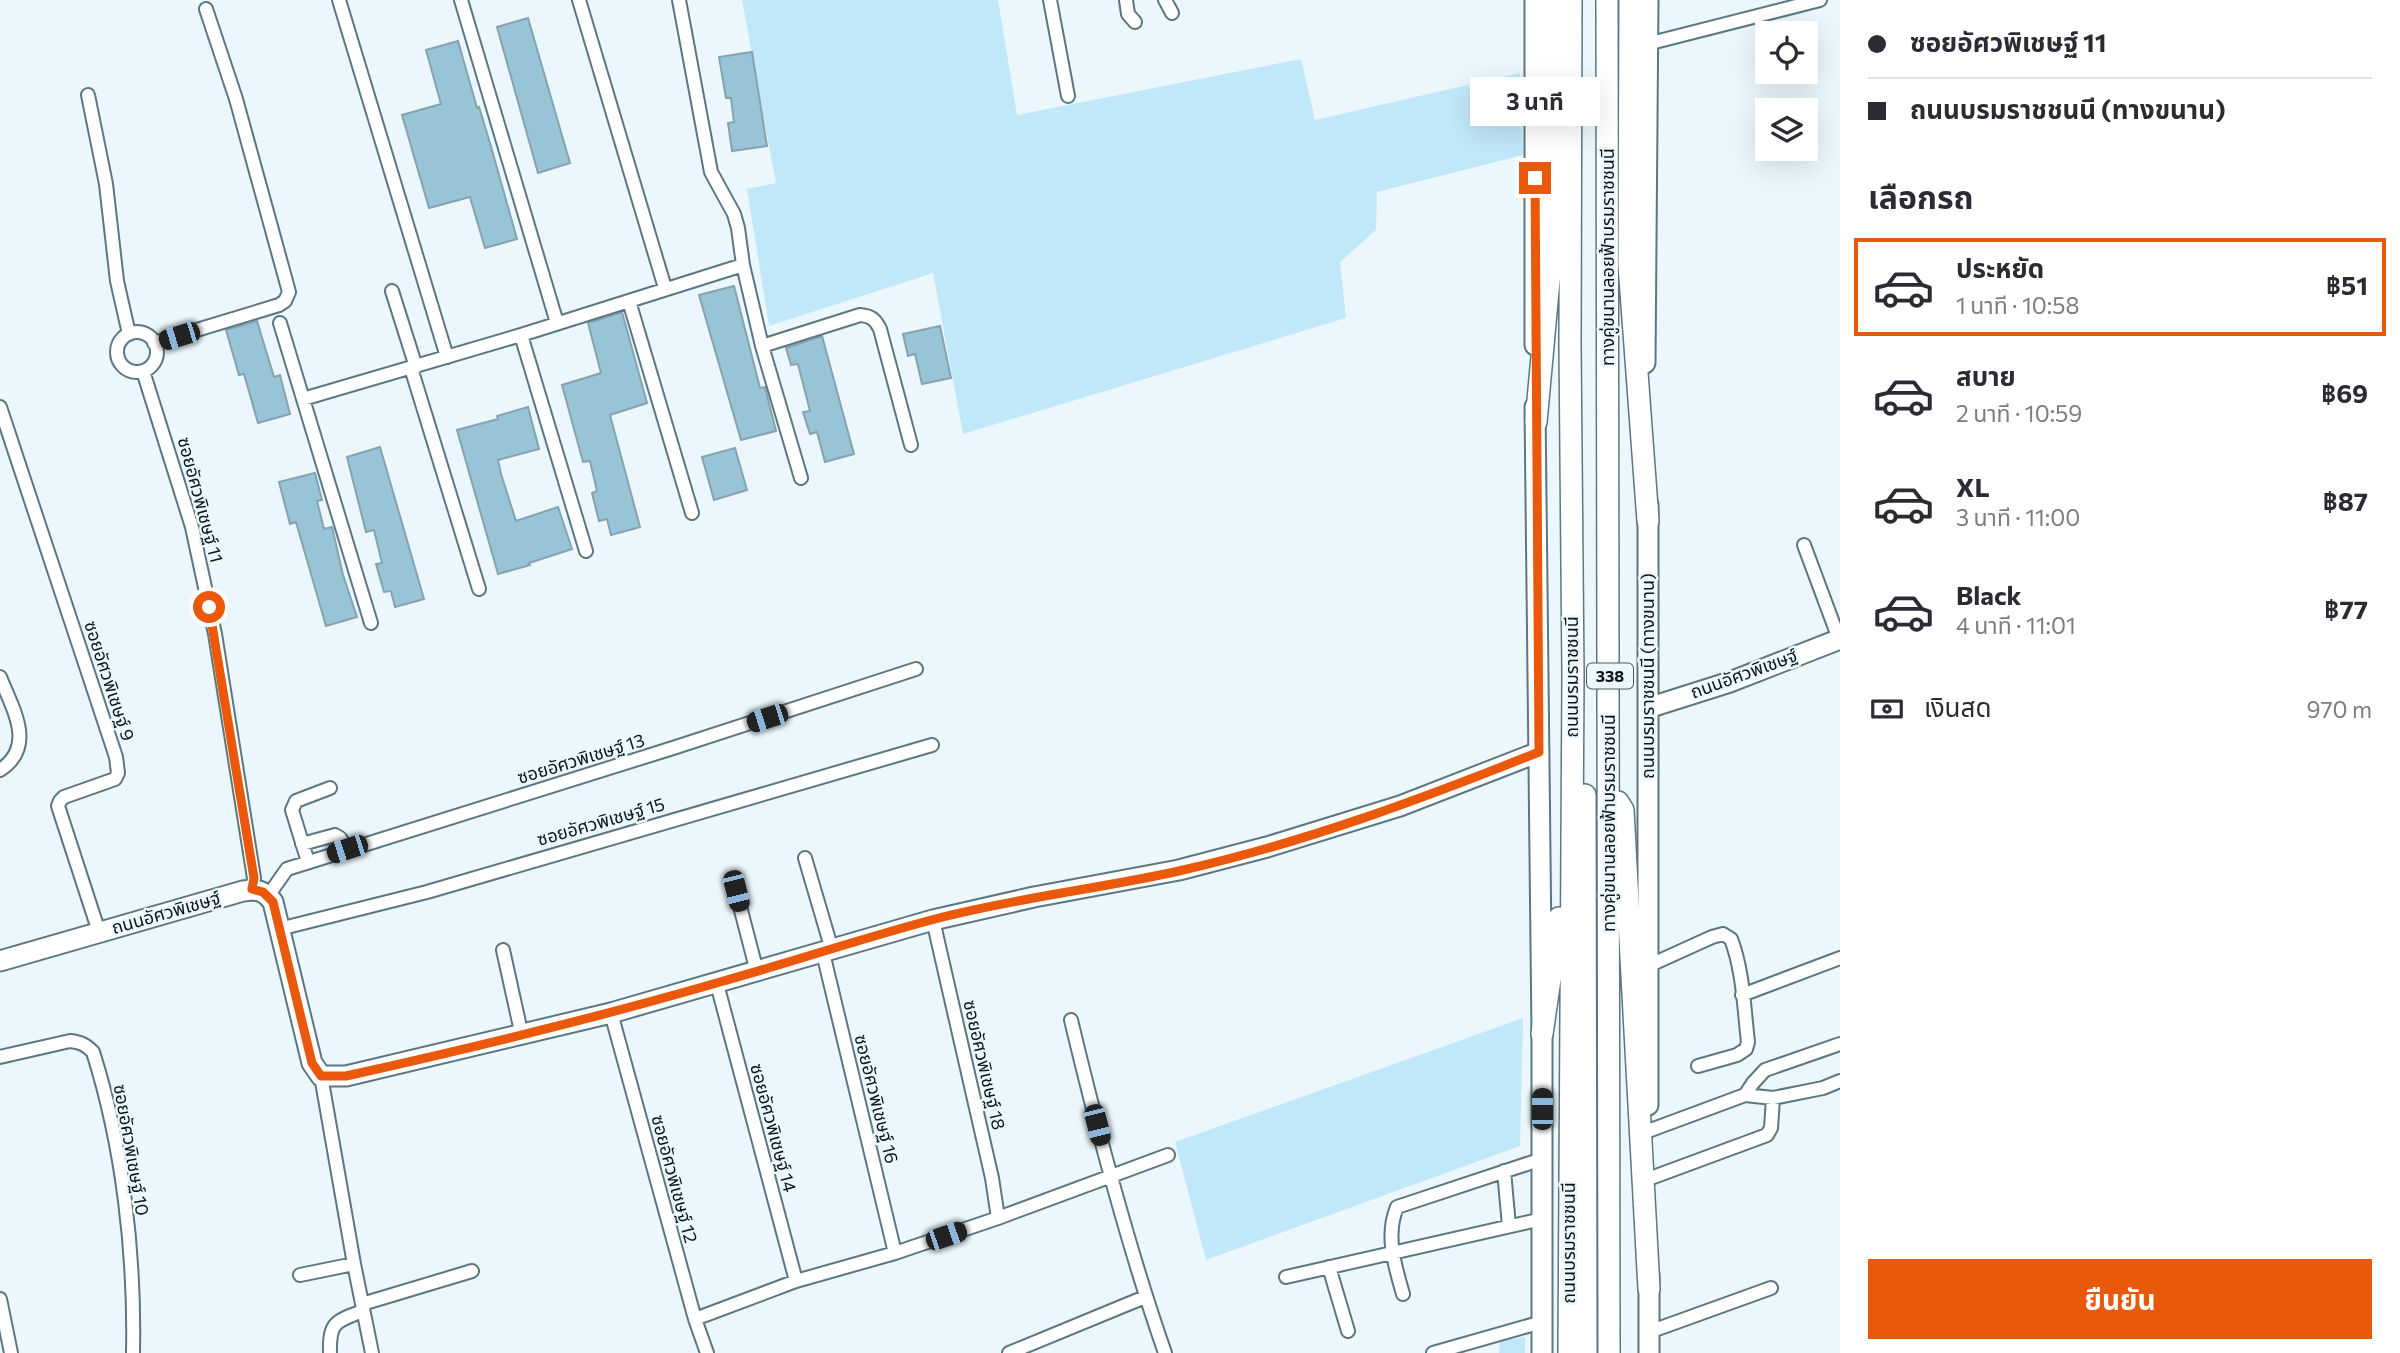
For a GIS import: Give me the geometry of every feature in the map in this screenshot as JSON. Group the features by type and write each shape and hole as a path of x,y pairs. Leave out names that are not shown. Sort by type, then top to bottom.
{"main road":[{"name":"ถนนบรมราชชนนี","path":"1569,1353 1573,675 1571,0"},
{"name":"ทางคู่ขนานลอยฟ้าบรมราชชนนี","path":"1584,0 1586,1353"},
{"name":"ทางคู่ขนานลอยฟ้าบรมราชชนนี","path":"1607,0 1609,1353"},
{"path":"1631,2 1629,265 1648,522"},
{"name":"ถนนบรมราชชนนี (ทางขนาน)","path":"1631,2 1647,44 1645,358 1648,522 1649,1353"},
{"name":"338","path":"1617,1353 1618,802 1631,2"},
{"path":"1542,1353 1536,422 1550,269 1546,4"},
{"name":"ถนนอัศวพิเชษฐ์","path":"1648,708 1730,682 1839,639"},
{"path":"260,893 273,902 312,1063 321,1076 346,1076 611,1013 933,919 1179,870 1268,847 1401,806 1539,752"},
{"path":"1618,802 1623,810 1649,1289"},
{"path":"1542,1034 1570,844"},
{"name":"ถนนอัศวพิเชษฐ์","path":"0,961 99,932 260,893"}],"street":[{"path":"339,0 447,356"},
{"path":"461,0 557,323"},
{"path":"579,0 665,288"},
{"path":"679,0 711,172 734,214 762,346 801,478"},
{"path":"1050,0 1068,96"},
{"path":"1126,0 1128,14 1135,22"},
{"path":"1165,0 1172,13"},
{"path":"1647,44 1820,0"},
{"path":"154,343 279,305 285,301 289,292 239,112 206,9"},
{"path":"88,95 106,184 117,281 129,334"},
{"path":"303,399 413,368 743,265"},
{"path":"392,291 479,589"},
{"path":"629,301 692,513"},
{"path":"762,346 860,315 876,320 911,445"},
{"path":"280,323 371,623"},
{"path":"144,333 154,343 155,359 143,371 135,372 120,363 117,355 122,339 129,334 144,333"},
{"path":"521,335 586,551"},
{"name":"ซอยอัศวพิเชษฐ์ 11","path":"143,371 165,433 192,527 212,620 254,878 260,893"},
{"name":"ซอยอัศวพิเชษฐ์ 9","path":"0,407 116,757 115,779 64,797 58,806 99,932"},
{"path":"1804,545 1839,639"},
{"name":"ซอยอัศวพิเชษฐ์ 13","path":"260,893 287,869 662,752 916,669"},
{"path":"0,677 17,720 20,744 9,764 0,770"},
{"name":"ซอยอัศวพิเชษฐ์ 15","path":"279,929 427,892 932,745"},
{"path":"308,862 292,810 293,805 296,801 330,788"},
{"path":"302,844 335,835 347,849"},
{"name":"ซอยอัศวพิเชษฐ์ 16","path":"805,858 895,1253"},
{"path":"736,891 757,972"},
{"name":"ซอยอัศวพิเชษฐ์ 18","path":"933,919 992,1178 998,1218"},
{"path":"1648,966 1712,937 1723,934 1731,939 1736,950 1748,1042 1746,1049 1737,1055 1698,1066"},
{"path":"503,950 522,1036"},
{"path":"1742,995 1840,958"},
{"name":"ซอยอัศวพิเชษฐ์ 14","path":"717,984 796,1282"},
{"name":"ซอยอัศวพิเชษฐ์ 12","path":"611,1013 695,1319 707,1353"},
{"path":"1071,1020 1110,1177 1145,1297 1166,1353"},
{"name":"ซอยอัศวพิเชษฐ์ 10","path":"0,1057 70,1041 79,1042 93,1052 124,1191 131,1260 134,1353"},
{"path":"1745,1095 1765,1070 1840,1044"},
{"path":"321,1076 372,1353"},
{"path":"1648,1131 1745,1095 1773,1098 1823,1088 1840,1081"},
{"path":"1648,1179 1767,1135 1771,1128 1773,1098"},
{"path":"695,1319 796,1282 895,1253 998,1218 1168,1155"},
{"path":"1403,1294 1391,1253 1393,1215 1397,1207 1542,1159"},
{"path":"1504,1171 1509,1226"},
{"path":"1286,1277 1542,1219"},
{"path":"300,1275 354,1264"},
{"path":"1329,1267 1348,1331"},
{"path":"330,1353 332,1326 338,1321 363,1307 472,1271"},
{"path":"1649,1332 1771,1288"},
{"path":"1009,1353 1145,1297"},
{"path":"0,1299 11,1353"},
{"path":"1433,1353 1542,1322"}],"shaded area":[{"path":"742,0 998,0 1017,115 1301,59 1315,120 1520,73 1523,155 1377,192 1376,230 1340,262 1346,318 963,434 933,273 769,326 747,189 776,183"},
{"path":"1523,1018 1520,1146 1206,1260 1175,1142"},
{"path":"1525,1337 1525,1353 1499,1353 1500,1341"}],"building":[{"path":"528,18 570,163 538,173 497,27"},
{"path":"458,41 517,239 485,248 470,197 429,208 402,115 441,104 426,50"},
{"path":"752,52 767,146 732,151 728,123 734,122 731,98 726,98 719,57"},
{"path":"734,286 760,388 765,387 776,431 741,440 699,295"},
{"path":"622,312 647,403 610,415 640,527 611,535 607,519 599,521 592,493 597,491 590,461 583,462 562,385 601,373 588,323"},
{"path":"257,321 274,377 280,375 290,414 258,423 244,374 239,375 226,330"},
{"path":"940,326 951,378 922,384 915,354 908,356 903,334"},
{"path":"822,336 854,454 825,462 817,432 810,434 803,412 810,411 798,364 791,365 786,348"},
{"path":"528,407 539,449 498,460 501,474 516,521 558,507 572,549 498,574 457,430 498,419 497,416"},
{"path":"380,447 424,599 395,607 391,591 384,592 376,564 382,563 374,530 366,532 347,457"},
{"path":"735,448 747,490 714,500 702,457"},
{"path":"315,473 322,500 317,501 324,529 332,527 343,575 357,617 326,626 296,522 290,524 279,482"}],"route":[{"path":"209,607 254,878 252,889 263,892 273,902 312,1063 321,1076 346,1076 522,1036 717,984 933,919 1179,870 1268,847 1401,806 1539,752 1535,178"}]}
